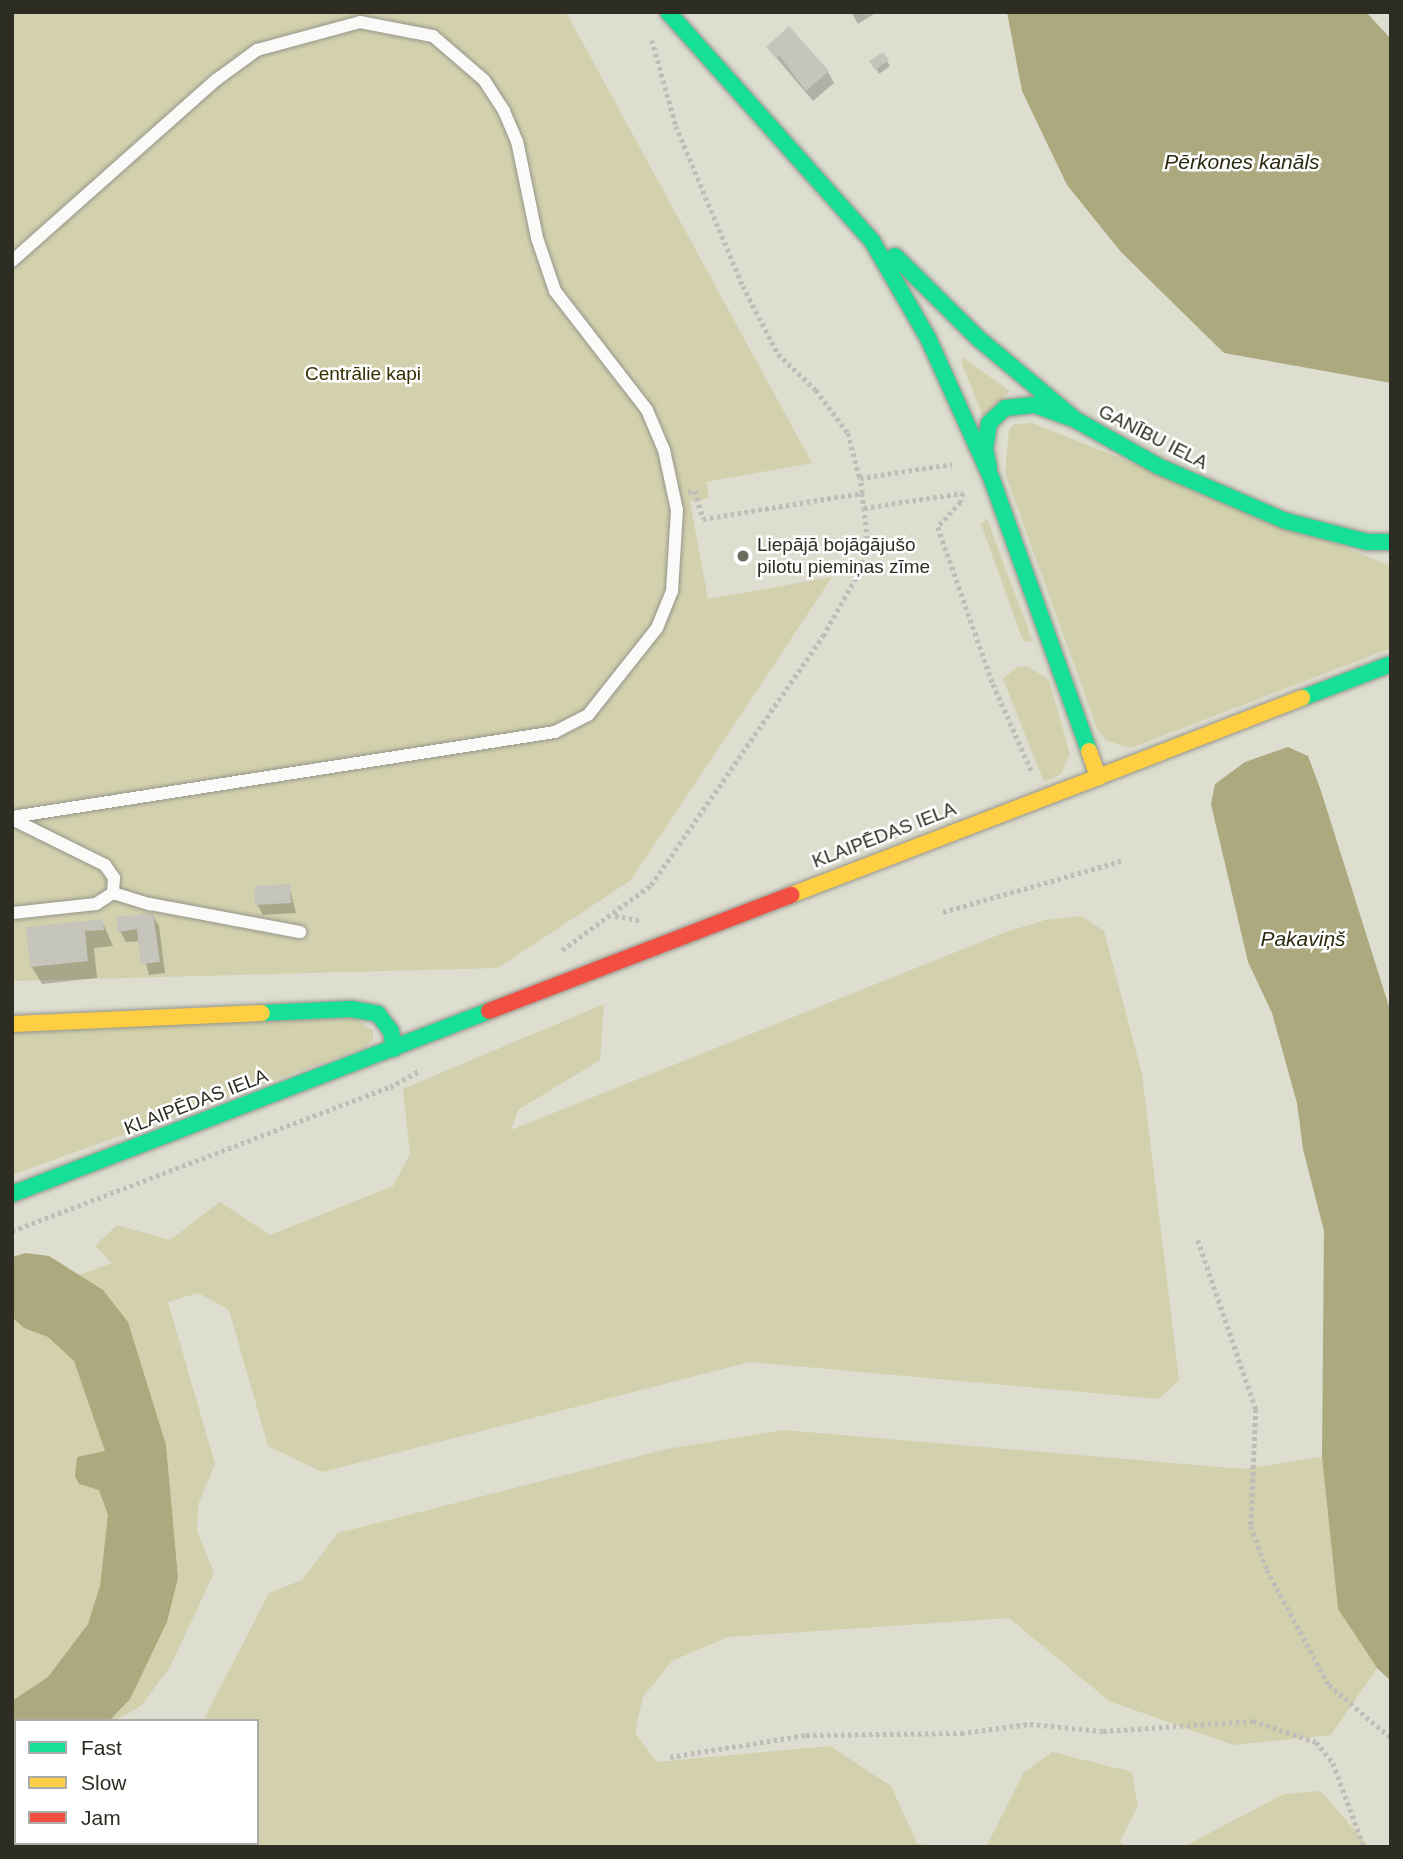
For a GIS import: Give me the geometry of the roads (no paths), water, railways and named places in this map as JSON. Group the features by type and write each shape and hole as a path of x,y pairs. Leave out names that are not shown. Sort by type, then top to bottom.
{"main road":[{"name":"GANĪBU IELA","path":"668,12 872,241 928,338 992,480 1098,777"},
{"name":"GANĪBU IELA","path":"872,241 888,249 979,339 1062,403 1076,420 1158,466 1231,499 1286,520 1368,542 1391,542"},
{"path":"992,480 985,449 989,423 1005,408 1035,405 1076,420"},
{"path":"1368,542 1391,550"},
{"name":"KLAIPĒDAS IELA","path":"12,1194 1391,664"},
{"path":"12,1024 351,1009 378,1014 391,1031 394,1049"}],"lane":[{"path":"12,261 216,80 257,50 360,22 433,36 484,80 505,111 517,141 537,238 555,291 646,410 664,450 677,510 672,591 657,628 589,715 555,732 12,818"},
{"path":"12,818 105,865 114,878 113,893"},
{"path":"12,913 96,904 113,893 150,904 300,932"}],"water":[{"name":"Pērkones kanāls","path":"1007,12 1366,12 1391,39 1391,383 1224,353 1121,252 1067,185 1022,91"},
{"name":"Pakaviņš","path":"1288,747 1308,756 1391,1013 1391,1681 1377,1668 1338,1609 1322,1457 1324,1231 1303,1149 1297,1103 1272,1013 1248,962 1211,804 1215,784 1245,762"},
{"path":"26,1253 49,1256 103,1290 128,1322 166,1445 178,1578 167,1622 130,1699 111,1719 14,1719 14,1735 12,1701 48,1677 88,1624 100,1586 108,1515 99,1490 79,1484 75,1476 77,1457 105,1451 74,1361 48,1337 24,1328 12,1317 12,1257"}],"place":[{"name":"Liepājā bojāgājušo pilotu piemiņas zīme","path":"743,556"}],"park label":[{"name":"Centrālie kapi","path":"363,374"}]}
